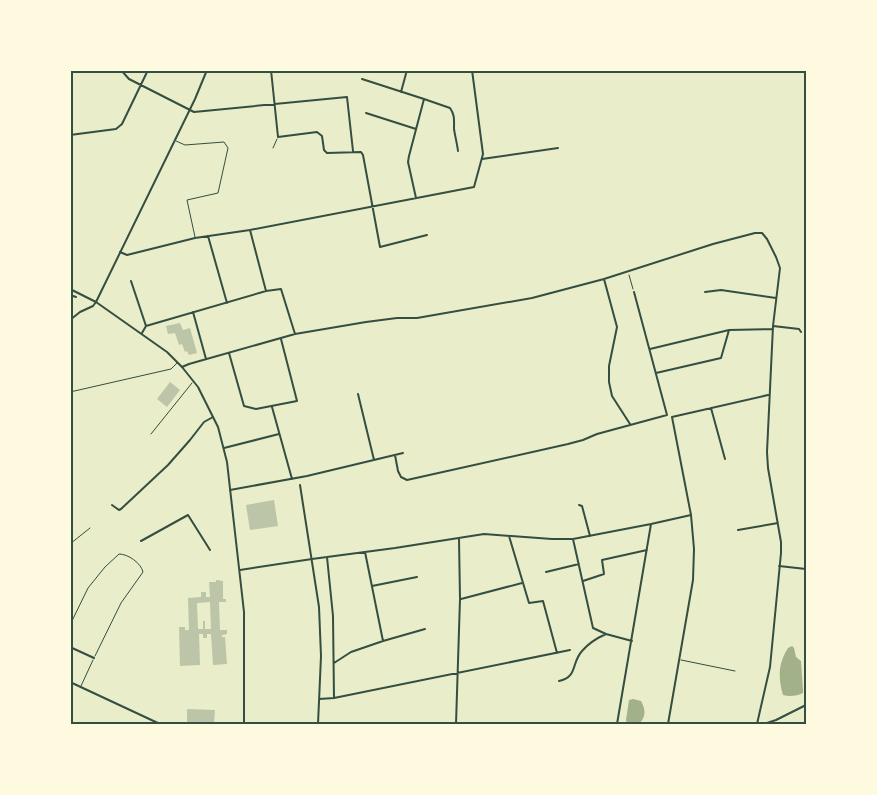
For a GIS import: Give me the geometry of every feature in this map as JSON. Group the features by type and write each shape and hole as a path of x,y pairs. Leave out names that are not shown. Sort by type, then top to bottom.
{"street":[{"path":"70,72 82,70"},
{"path":"121,70 129,79 141,86 197,112 347,97 353,151"},
{"path":"70,135 119,127 148,70"},
{"path":"70,320 96,302 190,110 207,70"},
{"path":"271,70 278,137 317,132 322,136 324,150 327,153 359,151 363,155 380,247 427,235"},
{"path":"401,92 407,70"},
{"path":"434,70 444,70"},
{"path":"120,252 127,255 195,238 250,230 474,187 483,154 472,70"},
{"path":"362,79 450,108 455,116 454,129 458,150"},
{"path":"416,198 408,162 423,99"},
{"path":"366,113 416,129"},
{"path":"482,159 558,148"},
{"path":"250,230 266,291"},
{"path":"182,368 189,364 296,334 366,322 417,318 531,298 604,279 755,233 762,233 780,268 773,327 767,452 781,542 770,661 757,724"},
{"path":"208,236 227,303"},
{"path":"604,279 616,327 609,366 609,382 612,396 631,425"},
{"path":"131,281 146,326"},
{"path":"70,289 96,302 167,352 193,381 218,427 224,448 240,570 245,630 244,724"},
{"path":"142,333 146,326 266,291 281,289 296,334"},
{"path":"705,292 721,290 776,298"},
{"path":"634,292 667,415"},
{"path":"70,295 76,297"},
{"path":"193,312 206,359"},
{"path":"650,348 729,330 773,327 799,329 801,332"},
{"path":"656,373 721,358 729,330"},
{"path":"229,353 244,406 256,409 297,401 281,339"},
{"path":"358,394 374,460"},
{"path":"395,455 398,471 407,480 568,444 667,415 672,417 769,395"},
{"path":"272,407 292,479"},
{"path":"711,408 725,459"},
{"path":"112,505 120,510 168,465 204,422 213,417"},
{"path":"668,724 693,580 694,549 691,515 672,417"},
{"path":"224,448 279,434"},
{"path":"230,490 292,479 403,453"},
{"path":"300,485 319,609 321,656 318,724"},
{"path":"579,505 582,506 590,536"},
{"path":"141,541 188,514 210,550"},
{"path":"240,570 484,534 573,539 691,515"},
{"path":"738,530 778,523"},
{"path":"617,724 651,524"},
{"path":"509,536 529,603 543,601 556,653"},
{"path":"456,724 460,599 459,539"},
{"path":"573,539 593,628 632,641"},
{"path":"583,581 604,574 602,560 647,550"},
{"path":"365,552 383,641"},
{"path":"327,557 333,616 334,698"},
{"path":"546,572 579,564"},
{"path":"779,566 807,569"},
{"path":"372,586 417,577"},
{"path":"460,599 522,583"},
{"path":"334,664 351,652 425,629"},
{"path":"559,681 567,679 573,672 582,651 606,634"},
{"path":"70,647 94,658"},
{"path":"319,699 334,698 570,650"},
{"path":"70,682 160,724"},
{"path":"764,724 776,723 807,705"}],"lane":[{"path":"273,148 278,137"},
{"path":"174,140 185,145 224,142 228,148 218,193 186,200 195,238"},
{"path":"70,392 171,369 177,363"},
{"path":"151,434 193,381"},
{"path":"70,544 90,528"},
{"path":"70,625 89,587 119,554 125,554 142,567 143,572 121,603 81,687"},
{"path":"679,660 735,671"}],"path":[{"path":"628,271 634,292"}],"shaded area":[{"path":"792,646 796,657 801,661 803,693 788,696 783,695 780,671 782,660 788,648"},
{"path":"629,700 641,701 644,716 639,724 627,724"}],"building":[{"path":"180,323 183,330 190,328 197,353 189,355 182,344 179,345 175,333 168,334 166,326"},
{"path":"170,382 180,390 167,407 157,399"},
{"path":"274,500 278,526 250,530 246,505"},
{"path":"216,580 223,581 223,599 226,599 226,602 219,602 220,630 227,630 227,634 222,637 225,637 227,664 213,665 211,634 203,638 203,634 199,634 200,665 180,666 179,627 189,630 188,598 201,597 201,592 206,592 206,597 210,597 209,582 216,582","holes":["210,602 211,629 205,629 205,621 203,621 203,629 198,629 197,603"]},
{"path":"187,709 215,710 214,724 187,724"}]}
